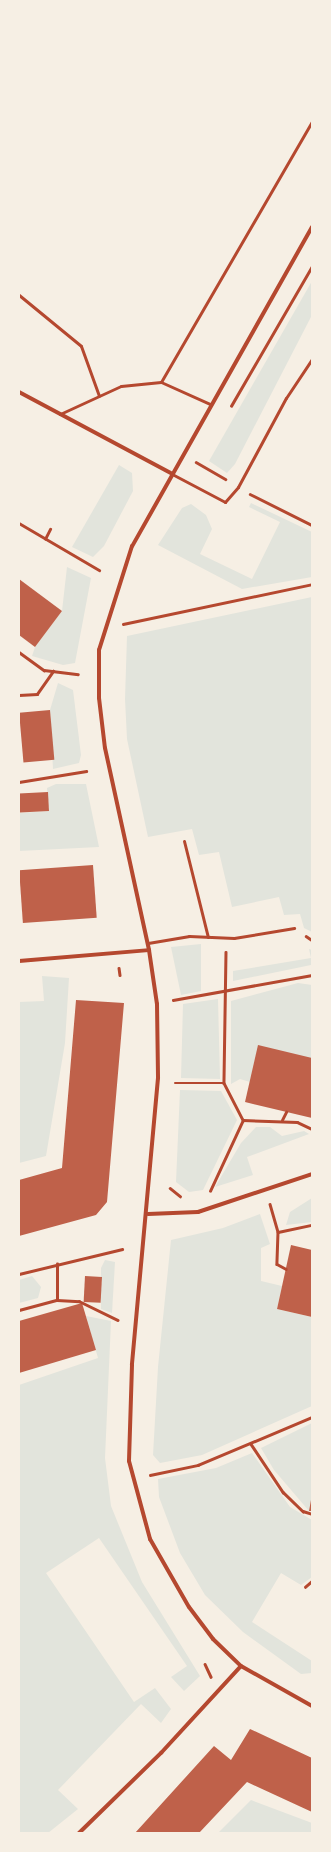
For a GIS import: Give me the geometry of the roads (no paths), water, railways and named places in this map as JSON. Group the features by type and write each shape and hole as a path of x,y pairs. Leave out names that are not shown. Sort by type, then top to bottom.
{"street":[{"path":"312,227 171,473 132,546 105,626 99,650 99,698 105,748 148,943 157,1004 158,1078 148,1214 129,1414 129,1461 150,1539 167,1575 213,1639 241,1666 312,1706"},
{"path":"19,392 171,473"},
{"path":"19,961 149,950"},
{"path":"148,1214 198,1212 266,1192 312,1174"},
{"path":"79,1833 161,1753 241,1666"}],"lane":[{"path":"160,382 312,122"},
{"path":"19,295 81,346 99,396"},
{"path":"171,473 225,502 238,487 286,398 312,359"},
{"path":"60,414 121,386 160,382 210,404"},
{"path":"184,841 208,937"},
{"path":"148,943 208,937 226,938 294,928"}]}
